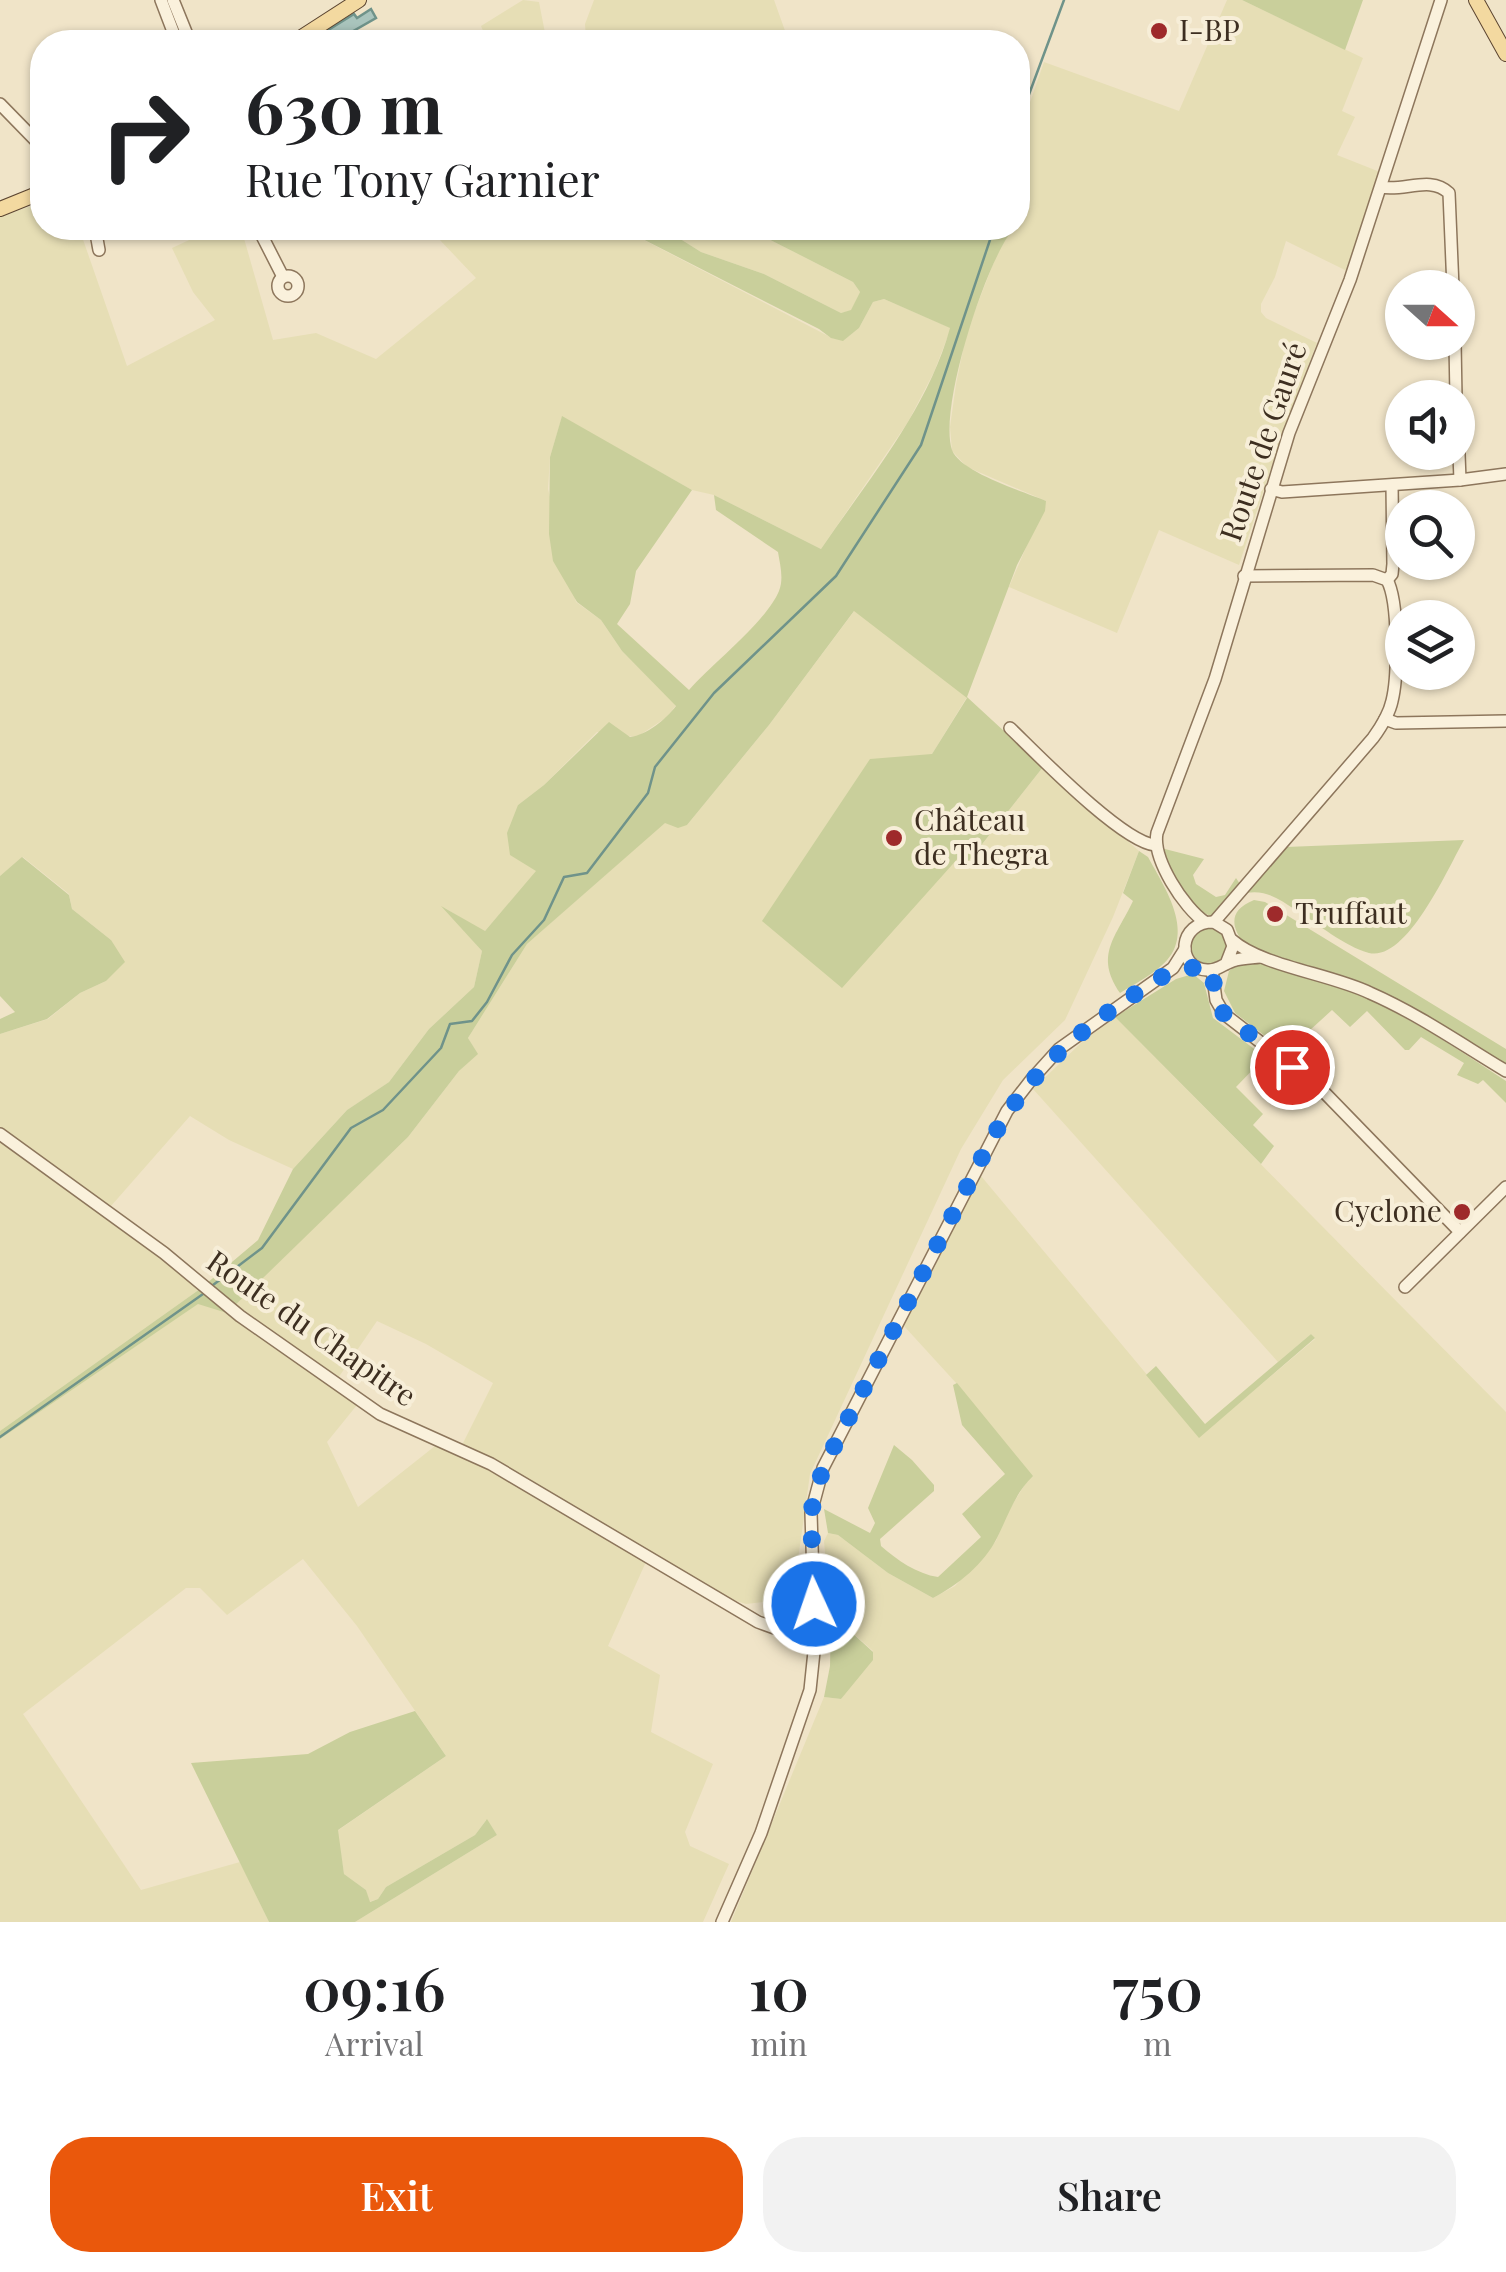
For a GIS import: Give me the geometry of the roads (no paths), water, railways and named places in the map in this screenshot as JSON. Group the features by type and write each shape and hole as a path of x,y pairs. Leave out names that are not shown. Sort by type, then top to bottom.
{"main road":[{"path":"313,30 360,0"},
{"path":"1476,0 1506,54"},
{"path":"0,209 30,197"}],"street":[{"path":"161,0 172,30"},
{"path":"173,0 185,30"},
{"name":"Route de Gauré","path":"1155,845 1216,680 1292,423 1350,280 1441,0"},
{"path":"0,104 30,134"},
{"path":"1380,187 1430,184 1449,193 1452,270"},
{"path":"98,240 100,250"},
{"path":"264,240 283,276"},
{"path":"1460,470 1460,480"},
{"path":"1271,490 1392,485 1506,474"},
{"path":"1392,485 1392,490"},
{"path":"1244,576 1372,575 1385,579"},
{"path":"1188,932 1209,922 1234,902 1385,720 1393,698 1395,674 1394,600 1387,580"},
{"path":"1385,720 1506,721"},
{"path":"722,1922 776,1794 810,1690 819,1640 818,1523 828,1458 982,1156 1015,1100 1059,1049 1162,977 1173,968 1184,949 1188,932 1182,898 1155,845 1142,842 1092,803 1010,728"},
{"path":"1182,898 1260,958 1313,971 1370,992 1506,1072"},
{"path":"1226,964 1232,952 1234,902"},
{"path":"1184,949 1198,968"},
{"path":"1162,977 1260,958"},
{"path":"1212,970 1216,1000 1224,1014 1321,1089 1460,1232"},
{"name":"Route du Chapitre","path":"0,1134 164,1253 240,1316 380,1414 491,1464 768,1626 819,1640"},
{"path":"1405,1287 1506,1187"},
{"path":"768,1626 792,1628 818,1623"}],"water":[{"path":"371,9 376,18 355,30 328,30 354,14 357,18"}],"waterway":[{"path":"1030,92 1064,0"},
{"path":"213,1285 262,1248 351,1128 383,1110 441,1048 450,1024 472,1021 512,955 544,920 564,877 587,873 648,793 655,767 714,693 836,576 921,445 990,240"},
{"path":"0,1437 203,1294"}],"place":[{"name":"I-BP","path":"1159,31"},
{"name":"Château de Thegra","path":"894,838"},
{"name":"Truffaut","path":"1275,914"},
{"name":"Cyclone","path":"1462,1212"}]}
